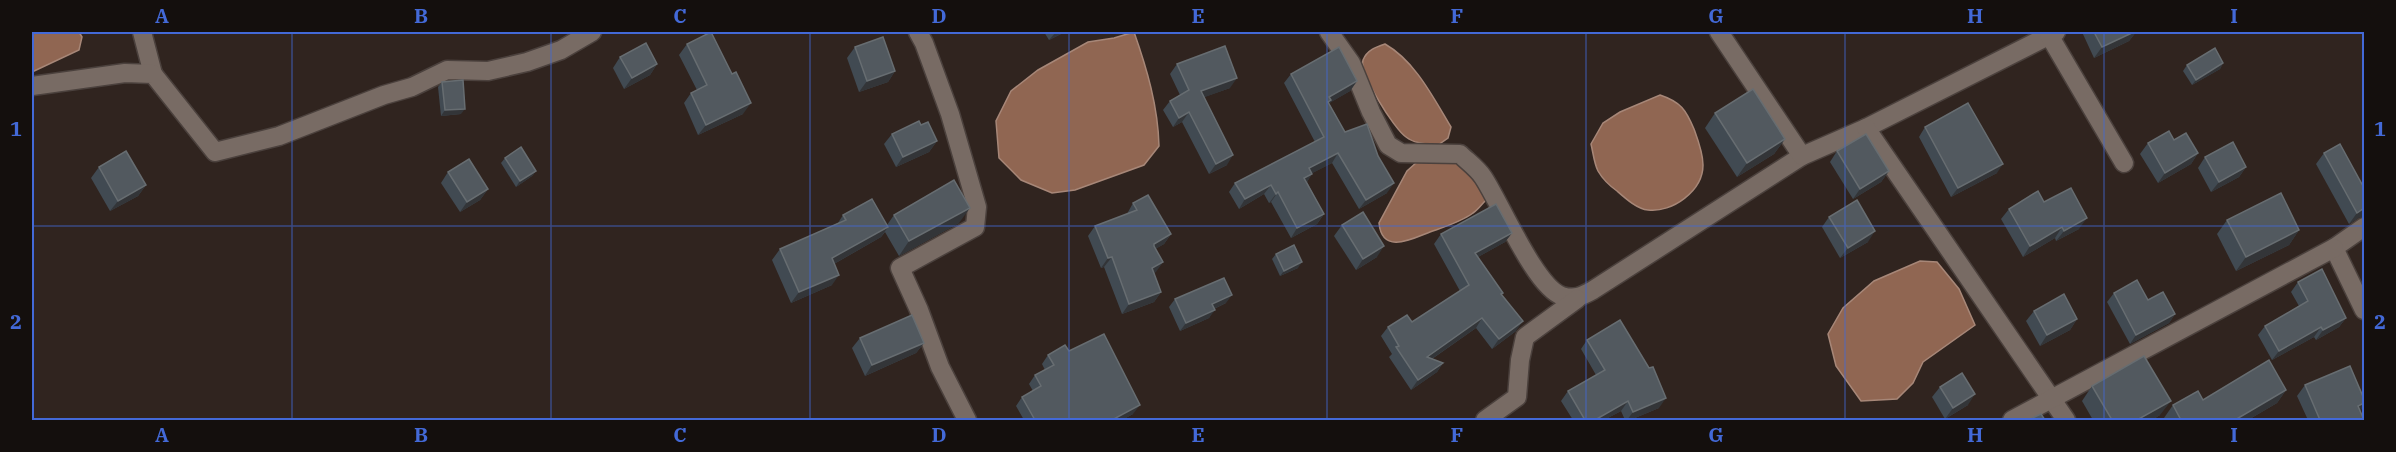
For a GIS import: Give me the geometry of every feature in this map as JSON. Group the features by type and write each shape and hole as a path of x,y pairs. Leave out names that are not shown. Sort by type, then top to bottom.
{"street":[{"path":"142,32 153,74 215,152 279,136 384,95 412,87 447,70 488,70 527,62 561,50 592,32"},
{"path":"918,32 950,114 977,207 975,227 900,268 919,310 940,367 967,420"},
{"path":"1329,32 1351,63 1371,112 1388,145 1401,153 1460,154 1482,176 1544,281 1560,296 1577,299"},
{"path":"1719,32 1802,156"},
{"path":"1485,420 1516,397 1520,360 1526,337 1577,299 1802,156 1866,128 2052,33 2124,164"},
{"path":"32,86 125,73 153,74"},
{"path":"1866,128 2050,400 2066,420"},
{"path":"2012,420 2334,248 2364,227"},
{"path":"2334,248 2364,310"}],"shaded area":[{"path":"32,32 79,32 82,37 79,50 32,72"},
{"path":"1134,32 1151,88 1159,146 1144,165 1075,190 1052,193 1021,180 999,158 996,121 1011,91 1038,70 1088,42"},
{"path":"1385,44 1396,51 1414,70 1451,127 1448,138 1438,145 1417,142 1406,137 1394,123 1372,88 1363,67 1363,60 1369,51"},
{"path":"1660,95 1678,104 1691,122 1702,156 1702,175 1692,191 1676,204 1667,208 1648,210 1631,203 1604,179 1597,168 1591,144 1603,123 1620,112"},
{"path":"1417,162 1460,163 1481,188 1486,200 1475,212 1458,222 1407,241 1392,242 1381,233 1379,223 1407,171"},
{"path":"1920,261 1937,262 1959,289 1975,325 1923,362 1913,383 1897,399 1861,401 1836,366 1828,334 1843,308 1874,281"}],"building":[{"path":"711,32 732,74 736,72 751,103 706,125 691,93 707,85 687,44"},
{"path":"2094,32 2134,32 2102,47"},
{"path":"883,37 895,71 867,81 855,47"},
{"path":"646,43 657,64 632,78 620,57"},
{"path":"1225,46 1237,78 1201,91 1233,155 1216,164 1189,112 1179,118 1170,101 1189,90 1177,64"},
{"path":"1339,47 1357,81 1329,97 1331,100 1328,102 1345,132 1367,124 1378,156 1394,183 1366,200 1338,153 1309,168 1312,174 1304,178 1324,214 1297,228 1278,192 1276,194 1271,185 1245,199 1235,183 1324,137 1291,74"},
{"path":"2215,48 2223,63 2196,80 2187,65"},
{"path":"463,80 465,109 445,110 442,82"},
{"path":"1753,89 1785,139 1747,163 1715,113"},
{"path":"1968,103 2003,164 1958,188 1925,127"},
{"path":"919,121 921,125 928,122 937,141 903,157 892,134"},
{"path":"2169,131 2174,140 2186,133 2198,153 2165,173 2148,143"},
{"path":"1866,134 1889,171 1860,189 1837,151"},
{"path":"2233,142 2246,167 2219,182 2205,157"},
{"path":"2340,144 2364,188 2364,208 2357,213 2324,153"},
{"path":"521,147 536,171 520,181 505,158"},
{"path":"126,151 146,185 118,201 99,167"},
{"path":"469,159 488,189 467,202 448,172"},
{"path":"954,180 970,208 909,241 894,215"},
{"path":"2071,188 2087,218 2064,231 2062,227 2030,246 2009,209 2038,191 2044,202"},
{"path":"2281,193 2299,230 2246,257 2227,220"},
{"path":"1148,195 1171,234 1154,244 1163,262 1152,268 1161,292 1129,304 1112,257 1108,258 1095,226 1137,210 1133,203"},
{"path":"872,199 888,227 832,258 839,275 799,292 780,249 846,220 843,215"},
{"path":"1857,200 1875,231 1848,248 1829,217"},
{"path":"1496,204 1512,233 1475,253 1503,293 1501,294 1523,321 1499,339 1482,318 1427,357 1443,363 1418,380 1396,347 1399,346 1388,327 1407,315 1412,322 1469,285 1441,234"},
{"path":"1363,212 1384,246 1363,259 1342,225"},
{"path":"1294,245 1302,262 1284,271 1276,254"},
{"path":"2322,269 2346,318 2323,330 2321,327 2279,351 2265,326 2308,301 2298,282"},
{"path":"1224,278 1232,295 1212,304 1215,310 1186,323 1175,299"},
{"path":"2137,280 2148,300 2163,292 2175,314 2136,335 2114,293"},
{"path":"2064,294 2077,319 2047,335 2034,311"},
{"path":"912,315 924,343 872,365 860,338"},
{"path":"1620,320 1649,368 1653,367 1666,398 1633,412 1628,401 1595,420 1585,420 1568,391 1605,370 1587,340"},
{"path":"1104,334 1140,405 1112,420 1035,420 1022,397 1041,386 1035,375 1054,365 1048,355 1065,345 1069,351"},
{"path":"2144,356 2171,401 2137,420 2112,420 2092,386"},
{"path":"2269,360 2286,390 2235,420 2181,420 2173,405 2198,391 2203,400"},
{"path":"2350,366 2364,399 2364,403 2358,406 2364,420 2320,420 2305,385"},
{"path":"1962,373 1975,394 1953,408 1940,387"},
{"path":"2041,414 2045,420 2028,420"}]}
